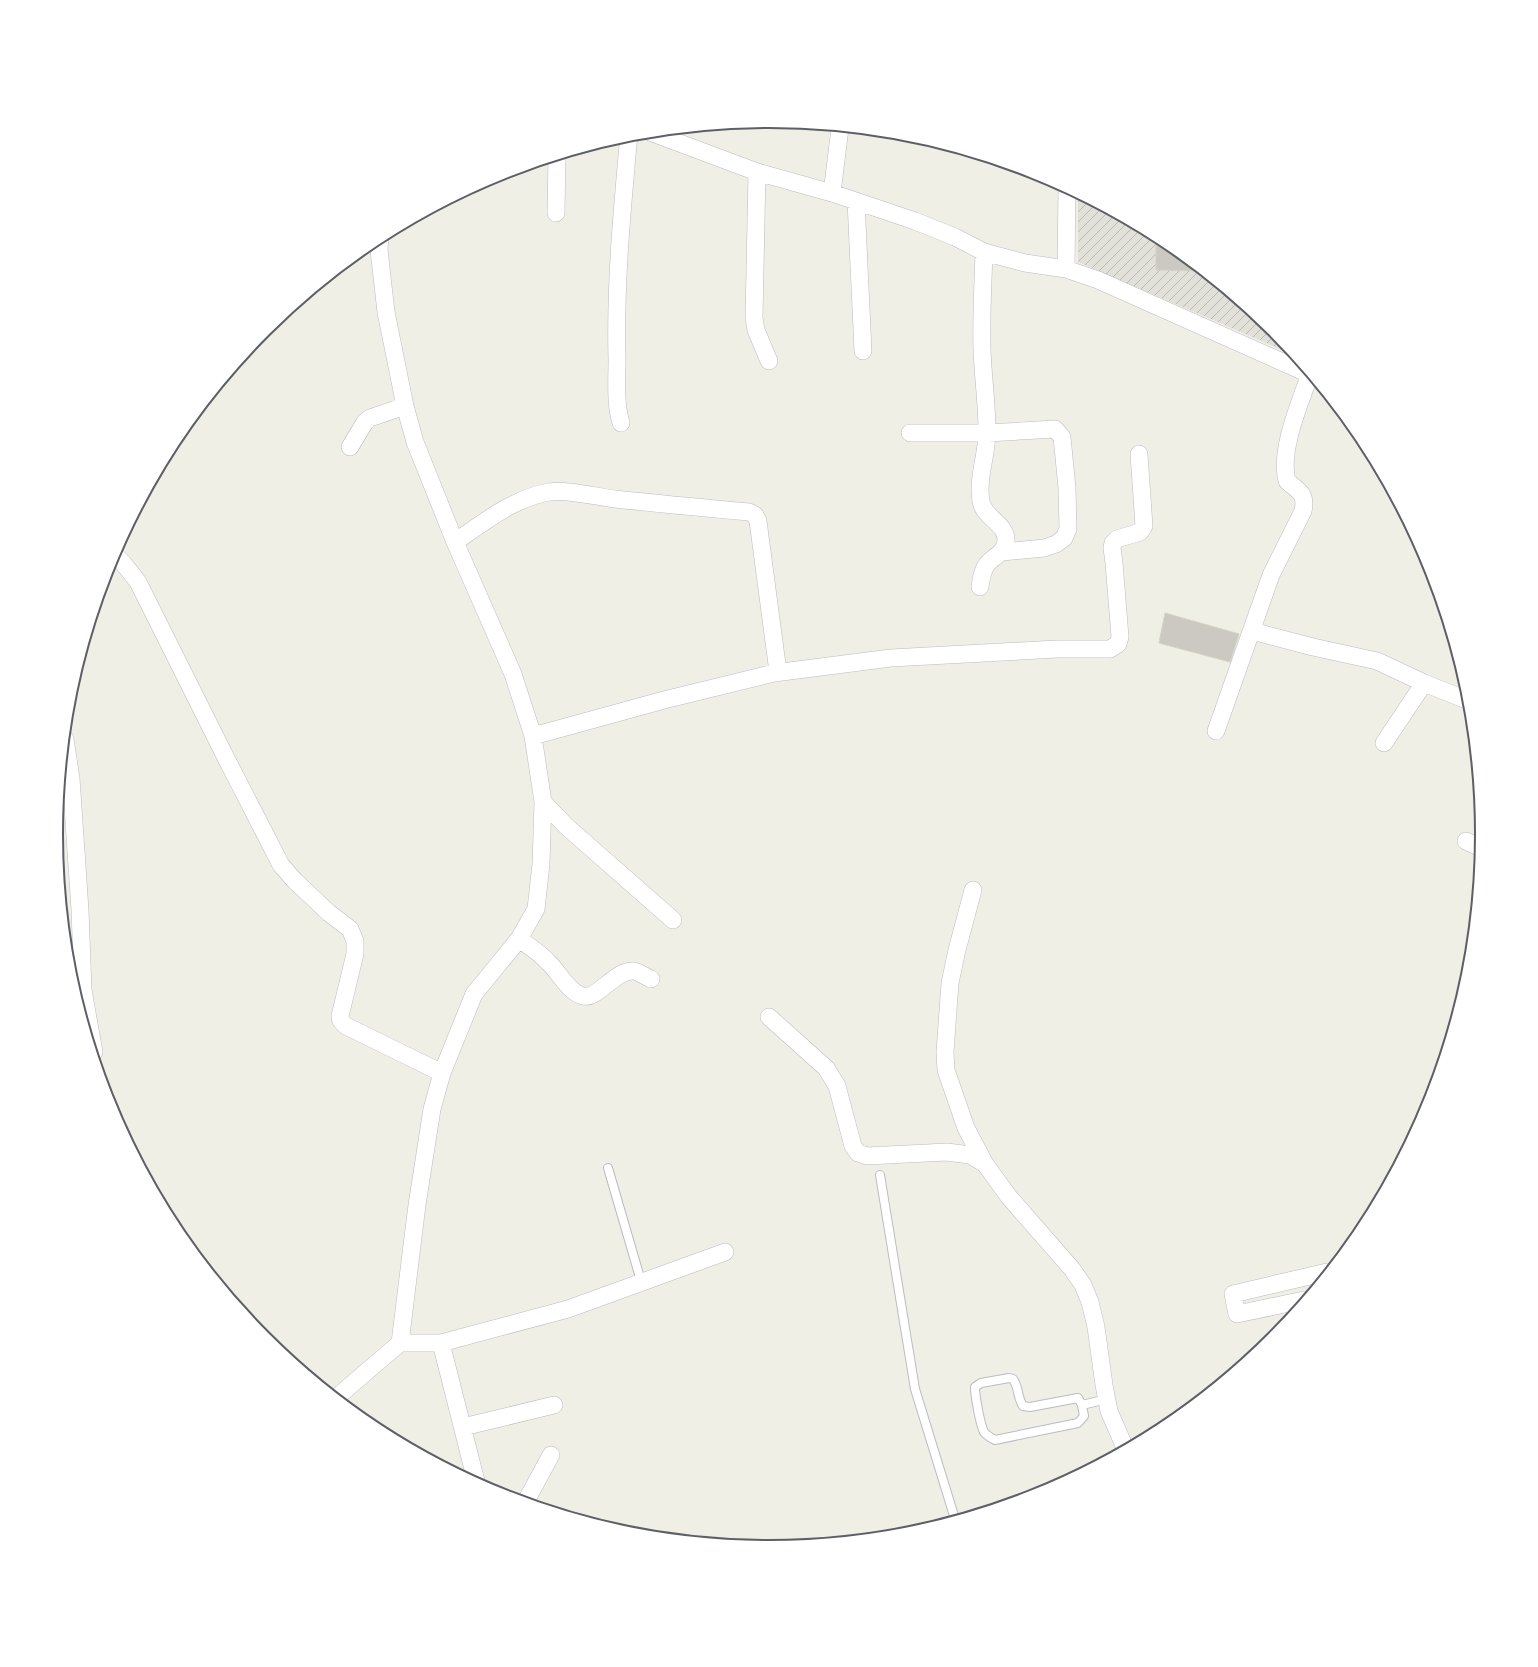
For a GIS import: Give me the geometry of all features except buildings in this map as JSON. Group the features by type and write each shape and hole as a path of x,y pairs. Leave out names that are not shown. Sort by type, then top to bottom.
{"street":[{"path":"832,193 840,132"},
{"path":"662,136 757,172 856,201 955,237 984,252 1024,262 1066,269 1098,280 1302,370"},
{"path":"621,423 618,415 617,397 616,316 619,243 628,142"},
{"path":"556,213 557,161"},
{"path":"757,172 754,318 756,330 769,361"},
{"path":"1066,269 1067,194"},
{"path":"856,201 863,351"},
{"path":"379,245 386,312 405,406 415,442 455,542 513,674 532,736 543,802 541,864 536,909 519,939 474,994 442,1074 432,1109 426,1142 400,1343"},
{"path":"980,587 982,575 987,564 1002,552 1006,542 1005,533 986,512 981,503 980,488 987,433 982,314 984,252"},
{"path":"1216,731 1252,631 1255,615 1271,575 1303,511 1303,498 1298,489 1287,481 1285,474 1287,448 1292,426 1308,378"},
{"path":"350,447 364,422 370,418 405,406"},
{"path":"910,433 987,433 1055,429 1062,436 1067,488 1068,529 1064,538 1056,544 1044,548 1002,552"},
{"path":"532,736 664,700 778,672 891,658 1049,650 1110,649 1118,644 1120,637 1112,548 1117,539 1140,532 1144,526 1139,454"},
{"path":"455,542 493,516 520,501 550,492 578,493 614,499 749,512 755,515 758,521 778,672"},
{"path":"119,559 138,582 281,865 295,881 329,913 350,929 355,941 355,954 340,1016 341,1021 346,1026 442,1074"},
{"path":"1252,631 1292,642 1377,661 1424,683 1461,698"},
{"path":"1384,743 1424,683"},
{"path":"67,758 72,793 80,910 83,990 89,1021"},
{"path":"543,802 566,826 672,920"},
{"path":"973,890 956,950 950,983 945,1052 946,1070 966,1128 985,1164 1009,1196 1072,1269 1083,1285 1090,1302 1096,1327 1109,1411 1123,1444"},
{"path":"519,939 548,962 574,990 583,996 591,995 617,976 626,972 635,971 651,979"},
{"path":"770,1017 826,1068 837,1086 853,1146 858,1153 867,1156 947,1152 970,1155 985,1164"},
{"path":"340,1395 400,1343 441,1343 568,1309 641,1281 725,1252"},
{"path":"1298,1301 1237,1314 1233,1294 1321,1274"},
{"path":"441,1343 474,1475"},
{"path":"462,1427 554,1405"},
{"path":"528,1497 551,1455"}],"lane":[{"path":"608,1168 641,1281"},
{"path":"880,1175 915,1389 954,1515"},
{"path":"1009,1378 1013,1379 1017,1384 1020,1402 1023,1406 1030,1407 1078,1398 1082,1404 1084,1416 1078,1423 995,1440 984,1432 975,1394 975,1387 981,1383 1009,1378"},
{"path":"1082,1404 1107,1399"}],"shaded area":[{"path":"1078,199 1122,222 1161,246 1199,273 1268,334 1284,350 1078,262"}]}
